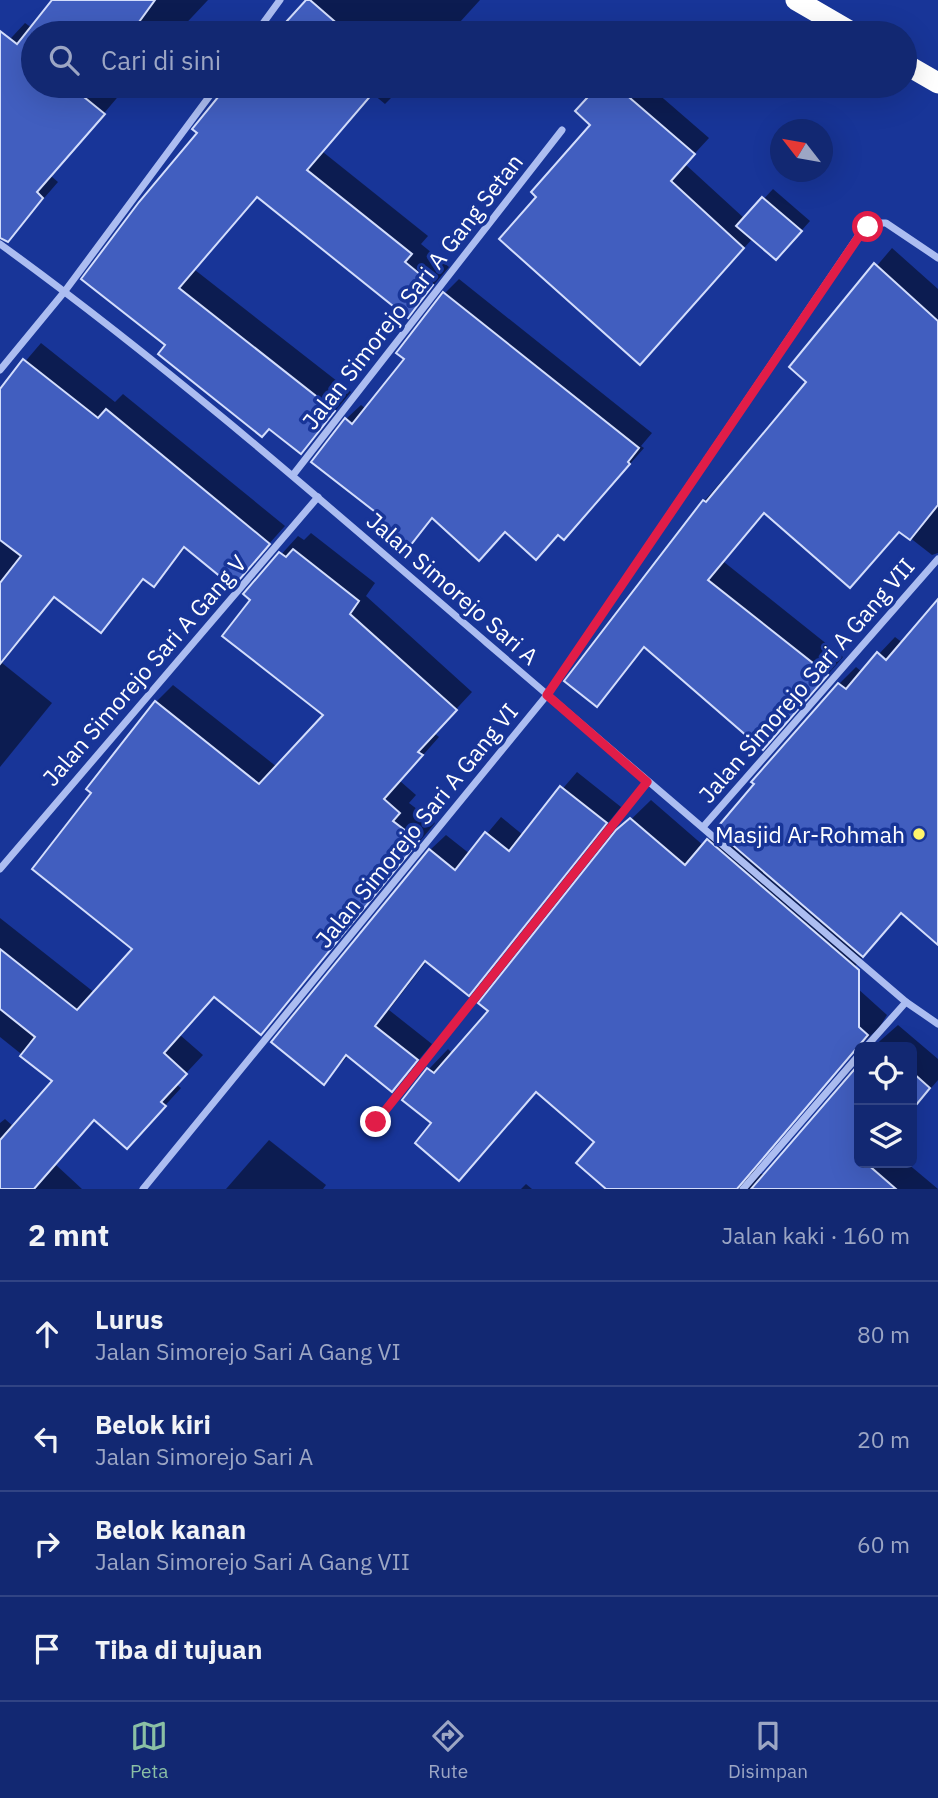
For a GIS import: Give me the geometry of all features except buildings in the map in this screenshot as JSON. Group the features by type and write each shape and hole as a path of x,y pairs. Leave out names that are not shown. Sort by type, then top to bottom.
{"highway":[{"path":"796,0 832,21"},
{"path":"917,71 938,83"}],"street":[{"path":"265,21 280,0"},
{"path":"0,370 65,291 208,98"},
{"name":"Jalan Simorejo Sari A Gang Setan","path":"293,475 562,130"},
{"name":"Jalan Simorejo Sari A Gang VI","path":"143,1189 547,695 862,232 874,223 886,223 938,258"},
{"name":"Jalan Simorejo Sari A","path":"0,244 65,291 293,475 647,782 906,1002 938,1024"},
{"name":"Jalan Simorejo Sari A Gang V","path":"0,869 318,497"},
{"name":"Jalan Simorejo Sari A Gang VII","path":"703,827 938,559"},
{"path":"376,1122 647,782"},
{"path":"870,1042 906,1002"},
{"path":"743,1189 854,1061"}],"place":[{"name":"Masjid Ar-Rohmah","path":"919,834"}],"route":[{"path":"376,1122 647,782 547,695 862,232 868,227"}]}
